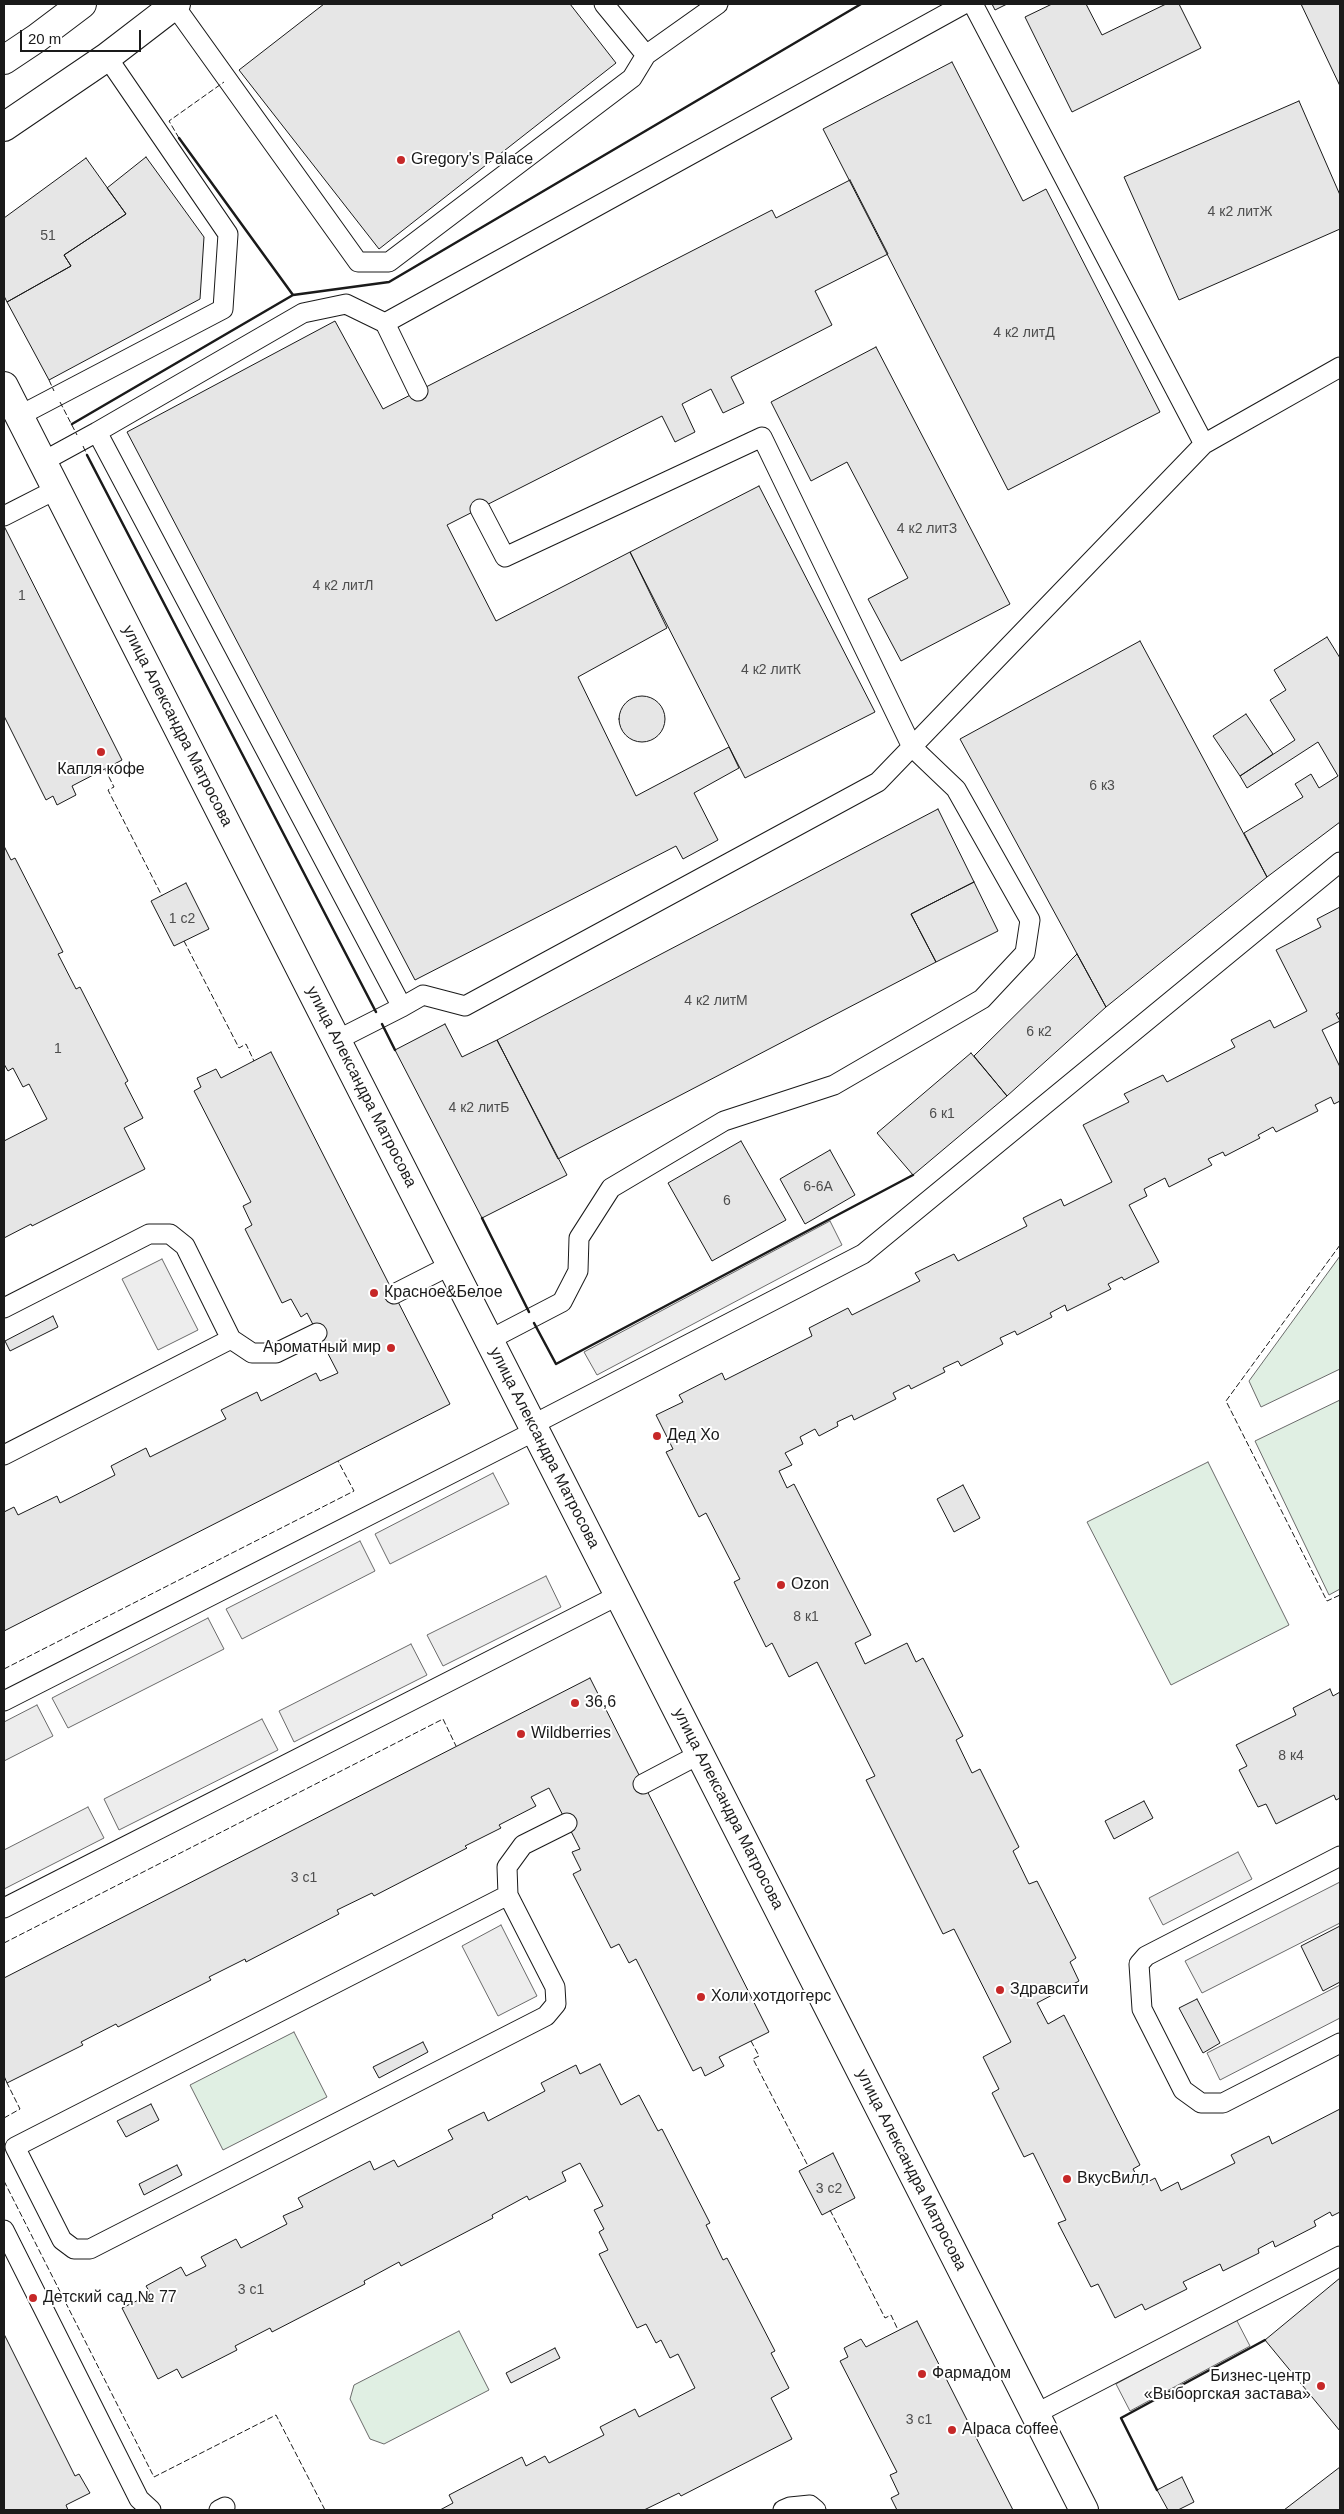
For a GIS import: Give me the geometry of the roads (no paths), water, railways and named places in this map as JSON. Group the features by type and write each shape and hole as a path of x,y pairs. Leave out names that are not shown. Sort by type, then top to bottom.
{"street":[{"path":"4,60 82,4"},
{"path":"4,127 106,57 175,4"},
{"name":"улица Александра Матросова","path":"4,386 1084,2510"}],"lane":[{"path":"175,4 358,262 389,262 632,78 646,56 718,4"},
{"path":"604,4 646,56"},
{"path":"385,323 964,4"},
{"path":"973,4 1204,444"},
{"path":"19,416 223,309 228,234 106,57"},
{"path":"42,462 303,313 346,304 385,323 418,391"},
{"path":"337,1040 424,995 465,1006 878,782 1204,444 1340,367"},
{"path":"97,432 402,1007"},
{"path":"480,509 505,557 762,437 912,747 956,788 1030,920 1025,953 982,999 834,1085 724,1121 611,1188 579,1238 578,1271 562,1302 489,1340"},
{"path":"4,516 56,489"},
{"path":"4,1701 534,1428 863,1254 1340,862"},
{"path":"4,1308 149,1234 170,1234 184,1246 231,1339 252,1354 276,1353 317,1333"},
{"path":"394,1294 450,1264"},
{"path":"4,1455 231,1339"},
{"path":"4,1908 619,1595"},
{"path":"643,1784 700,1754"},
{"path":"508,1895 9,2141 62,2240 74,2250 90,2249 546,2016 556,2004 555,1987 508,1895 507,1867 523,1845 567,1822"},
{"path":"1340,1856 1146,1956 1139,1964 1142,2009 1183,2090 1201,2103 1223,2103 1340,2043"},
{"path":"4,2230 139,2499 151,2510"},
{"path":"1035,2414 1340,2256"},
{"path":"783,2510 790,2507 810,2505 816,2510"}],"place":[{"name":"Gregory's Palace","path":"401,160"},
{"name":"Капля кофе","path":"101,752"},
{"name":"Красное&Белое","path":"374,1293"},
{"name":"Ароматный мир","path":"391,1348"},
{"name":"Дед Хо","path":"657,1436"},
{"name":"Ozon","path":"781,1585"},
{"name":"36,6","path":"575,1703"},
{"name":"Wildberries","path":"521,1734"},
{"name":"Здравсити","path":"1000,1990"},
{"name":"Холи хотдоггерс","path":"701,1997"},
{"name":"ВкусВилл","path":"1067,2179"},
{"name":"Детский сад № 77","path":"33,2298"},
{"name":"Фармадом","path":"922,2374"},
{"name":"Бизнес-центр «Выборгская застава»","path":"1321,2386"},
{"name":"Alpaca coffee","path":"952,2430"}]}
